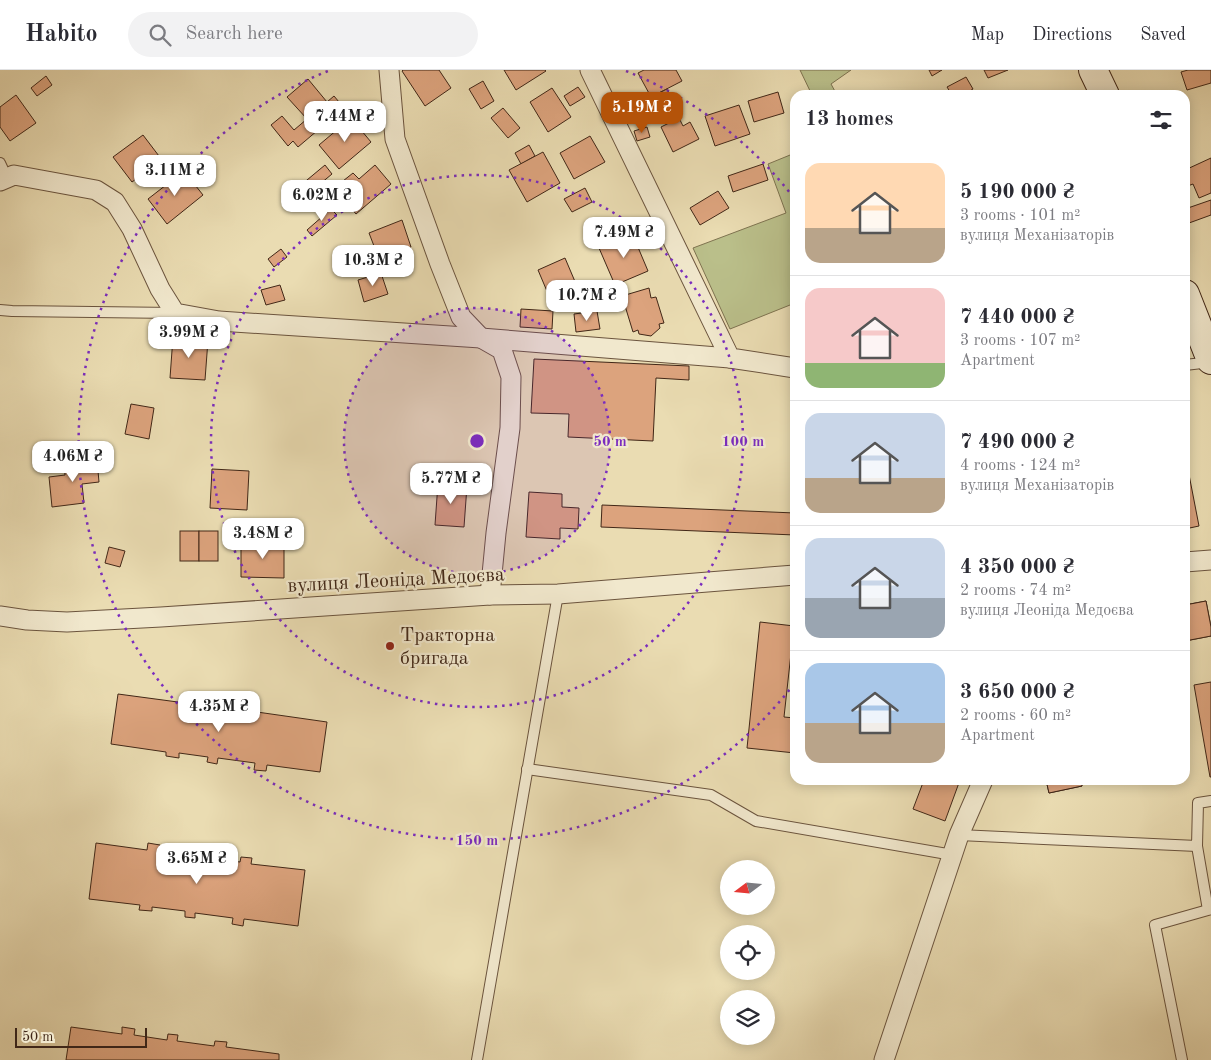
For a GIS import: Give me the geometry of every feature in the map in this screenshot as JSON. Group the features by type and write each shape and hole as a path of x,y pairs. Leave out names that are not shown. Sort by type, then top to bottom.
{"main road":[{"path":"1093,70 1103,90"},
{"path":"1190,307 1211,361"}],"street":[{"path":"389,70 395,139 461,317 481,338 502,350 511,377 510,428 490,595"},
{"path":"590,70 730,358"},
{"path":"2,174 14,174 96,190 115,202 132,229 160,289 175,313 219,321 481,338 730,358 790,367"},
{"path":"1190,562 1211,560"},
{"name":"вулиця Леоніда Медоєва","path":"0,616 27,620 67,622 490,595 558,594 790,575"},
{"path":"884,1060 954,855 959,835 981,785"}],"lane":[{"path":"0,310 175,313"},
{"path":"1190,364 1211,361"},
{"path":"477,1060 558,594"},
{"path":"527,769 711,795 756,821 954,855"},
{"path":"1182,1060 1155,925 1208,910 1197,846 1198,803 1211,801"},
{"path":"959,835 1197,846"}],"green space":[{"path":"800,70 851,70 831,84 834,90 810,90"},
{"path":"790,155 790,305 730,329 693,248 786,213 768,164"}],"building":[{"path":"403,70 439,70 451,88 425,106"},
{"path":"504,70 545,70 546,71 516,90"},
{"path":"644,70 676,70 682,81 651,97 638,73"},
{"path":"929,70 942,70 932,76"},
{"path":"984,70 1008,70 988,78"},
{"path":"1188,70 1211,70 1211,83 1187,90 1181,72"},
{"path":"46,76 52,85 37,96 31,88"},
{"path":"966,77 973,89 949,90 947,87"},
{"path":"308,79 327,102 334,96 344,108 298,147 293,141 288,146 271,125 282,116 294,130 307,119 287,97"},
{"path":"483,81 494,101 481,109 469,89"},
{"path":"578,87 585,97 570,106 564,96"},
{"path":"552,88 571,117 548,132 530,102"},
{"path":"667,89 674,103 658,111 651,97"},
{"path":"778,92 784,113 754,122 748,101"},
{"path":"16,95 36,123 10,141 0,127 0,107"},
{"path":"739,105 750,134 715,146 705,116"},
{"path":"503,108 520,128 508,138 491,118"},
{"path":"351,118 371,142 339,169 319,145"},
{"path":"679,118 683,126 690,122 699,139 673,152 661,127"},
{"path":"647,127 650,137 637,141 634,131"},
{"path":"143,135 162,160 132,182 113,157"},
{"path":"590,136 605,162 574,179 560,153"},
{"path":"529,145 535,156 521,164 515,153"},
{"path":"543,152 560,183 527,202 509,170"},
{"path":"1211,158 1211,193 1199,198 1193,184 1190,185 1190,168"},
{"path":"763,164 768,180 733,192 728,176"},
{"path":"325,165 332,174 302,199 295,190"},
{"path":"375,165 391,184 356,214 340,195 344,192 338,185 353,173 359,179"},
{"path":"184,171 203,195 167,224 148,199"},
{"path":"585,188 592,202 572,212 564,199"},
{"path":"718,191 729,208 700,225 690,208"},
{"path":"1211,200 1211,215 1190,223 1190,207"},
{"path":"331,209 337,215 312,236 307,230"},
{"path":"402,220 411,247 379,259 369,233"},
{"path":"632,233 648,271 615,285 599,248"},
{"path":"281,249 287,257 274,267 268,259"},
{"path":"565,258 579,291 552,303 538,270"},
{"path":"381,273 388,294 364,302 358,280"},
{"path":"280,285 285,300 266,305 261,290"},
{"path":"649,288 651,298 656,297 664,323 659,324 660,328 651,336 639,334 638,330 633,332 622,296"},
{"path":"521,309 553,311 552,329 520,327"},
{"path":"597,311 600,329 576,332 574,314"},
{"path":"173,337 208,340 205,380 170,378"},
{"path":"534,359 689,366 689,380 656,378 653,441 568,437 569,414 531,413"},
{"path":"131,404 154,408 149,439 125,434"},
{"path":"97,460 99,482 82,484 84,503 52,507 49,477 65,475 64,463"},
{"path":"212,469 249,471 247,510 210,508"},
{"path":"1190,480 1199,526 1190,528"},
{"path":"438,483 467,486 464,527 435,525"},
{"path":"529,492 562,494 562,507 579,508 578,529 560,528 560,539 526,537"},
{"path":"602,505 790,513 790,535 601,527"},
{"path":"180,531 199,531 199,561 180,561"},
{"path":"199,531 218,531 218,561 199,561"},
{"path":"241,542 284,543 284,578 241,577"},
{"path":"109,547 125,551 120,567 105,563"},
{"path":"1206,601 1211,636 1190,640 1190,604"},
{"path":"1206,601 1211,636 1190,640 1190,604"},
{"path":"760,622 790,626 790,662 784,717 790,718 790,752 747,748"},
{"path":"1211,682 1211,777 1210,777 1194,685"},
{"path":"118,694 245,711 246,706 258,707 257,712 327,722 320,772 267,765 266,771 254,770 255,763 218,758 217,764 207,762 208,757 179,753 179,758 166,756 166,752 111,744"},
{"path":"922,785 958,785 945,821 913,809"},
{"path":"1047,785 1082,785 1082,786 1049,793"},
{"path":"1047,785 1082,785 1082,786 1049,793"},
{"path":"96,843 147,850 148,843 160,845 160,851 192,856 193,850 203,851 203,857 240,862 241,857 252,858 251,864 305,870 298,926 244,919 243,926 232,924 233,918 195,913 195,918 185,917 185,911 152,907 152,911 139,910 140,905 89,899"},
{"path":"71,1027 122,1034 122,1027 135,1029 134,1035 167,1040 168,1034 178,1035 177,1041 214,1046 215,1041 227,1042 226,1047 279,1054 279,1060 66,1060"}],"place":[{"name":"Тракторна бригада","path":"390,646"}]}
